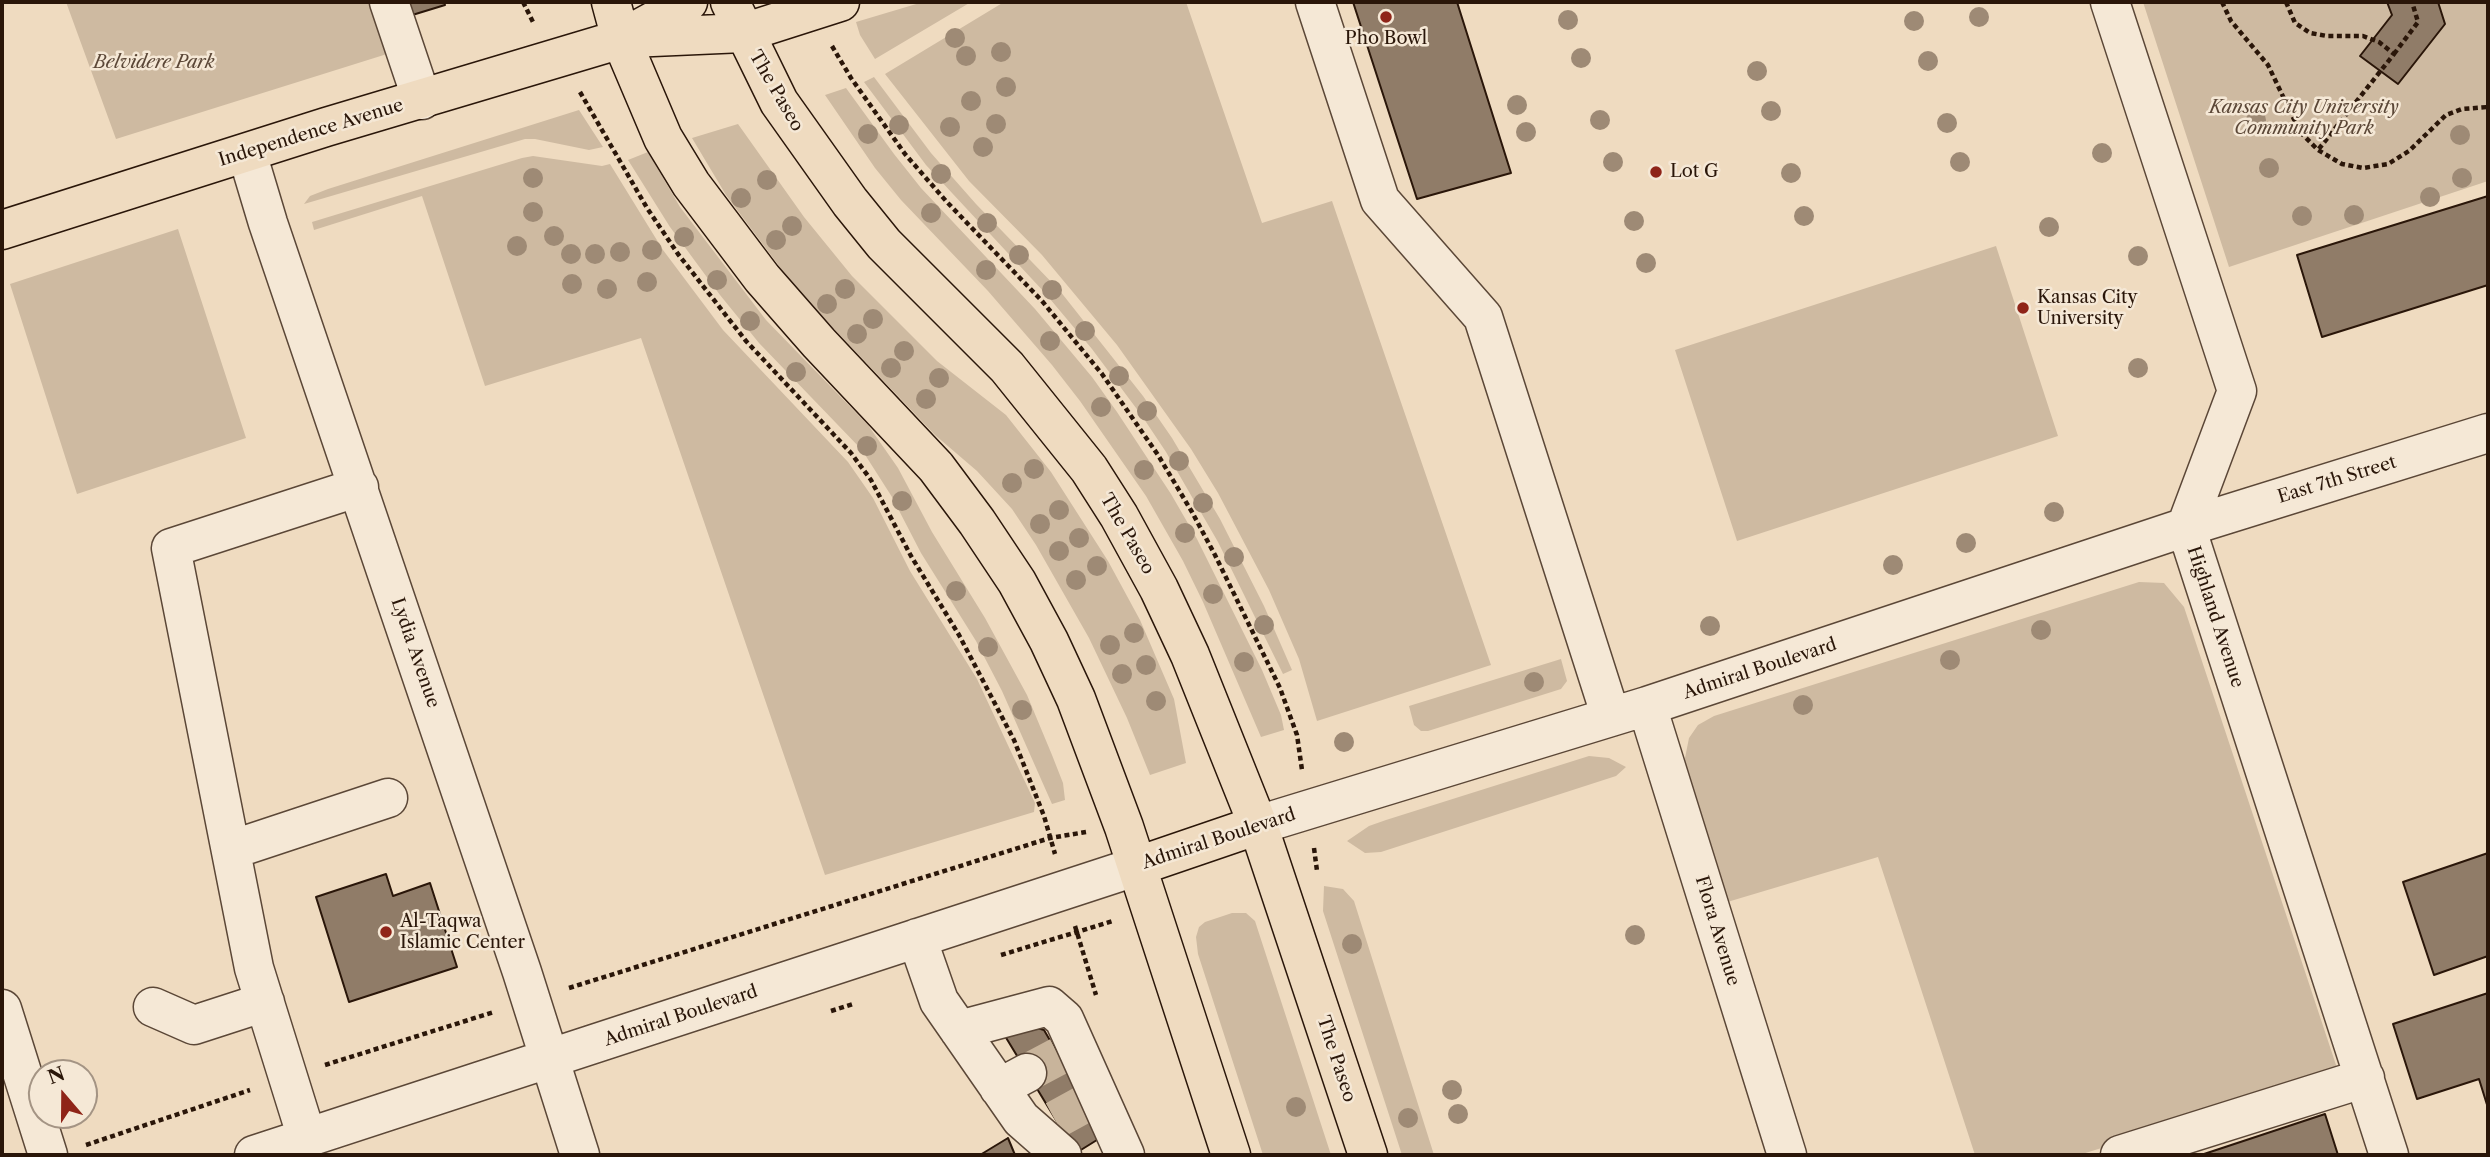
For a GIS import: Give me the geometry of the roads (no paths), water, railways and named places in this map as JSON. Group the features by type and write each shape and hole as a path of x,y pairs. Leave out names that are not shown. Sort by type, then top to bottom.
{"main road":[{"path":"611,2 621,39 663,138 691,184 722,227 819,343 936,467 1017,582 1049,641 1076,699 1138,866 1231,1155"},
{"path":"621,39 688,2"},
{"path":"621,39 737,17 840,2"},
{"name":"The Paseo","path":"737,17 779,102 850,202 884,244 1007,367 1056,427 1119,516 1159,589 1190,654 1258,825 1368,1155"},
{"name":"Independence Avenue","path":"2,230 621,39"},
{"name":"Admiral Boulevard","path":"1138,866 1258,825"}],"street":[{"path":"389,2 422,100"},
{"name":"Flora Avenue","path":"1315,2 1380,200 1483,317 1629,712 1787,1155"},
{"name":"Highland Avenue","path":"2110,2 2237,391 2186,527 2389,1155"},
{"name":"Lydia Avenue","path":"247,153 268,223 531,1000 580,1155"},
{"name":"East 7th Street","path":"2186,527 2488,433"},
{"path":"307,1138 254,968 171,548 359,487"},
{"name":"Admiral Boulevard","path":"1258,825 1629,712 2186,527"},
{"path":"231,850 388,798"},
{"name":"Admiral Boulevard","path":"254,1155 1138,866"},
{"path":"917,938 939,1001 959,1030 1041,1066 1067,1121"},
{"path":"153,1007 194,1025 265,1002"},
{"path":"959,1030 1049,1006 1065,1019 1041,1066 1021,1119 1067,1121 1125,1155"},
{"path":"2,1009 61,1153"},
{"path":"2120,1155 2365,1078"}],"tunnel":[{"path":"1027,1073 1059,1056"},
{"path":"1055,1120 1086,1103"}],"place":[{"name":"Pho Bowl","path":"1386,17"},
{"name":"Lot G","path":"1656,172"},
{"name":"Kansas City University","path":"2023,308"},
{"name":"Al-Taqwa Islamic Center","path":"386,932"}],"park label":[{"name":"Belvidere Park","path":"154,63"},
{"name":"Kansas City University Community Park","path":"2304,118"}]}
